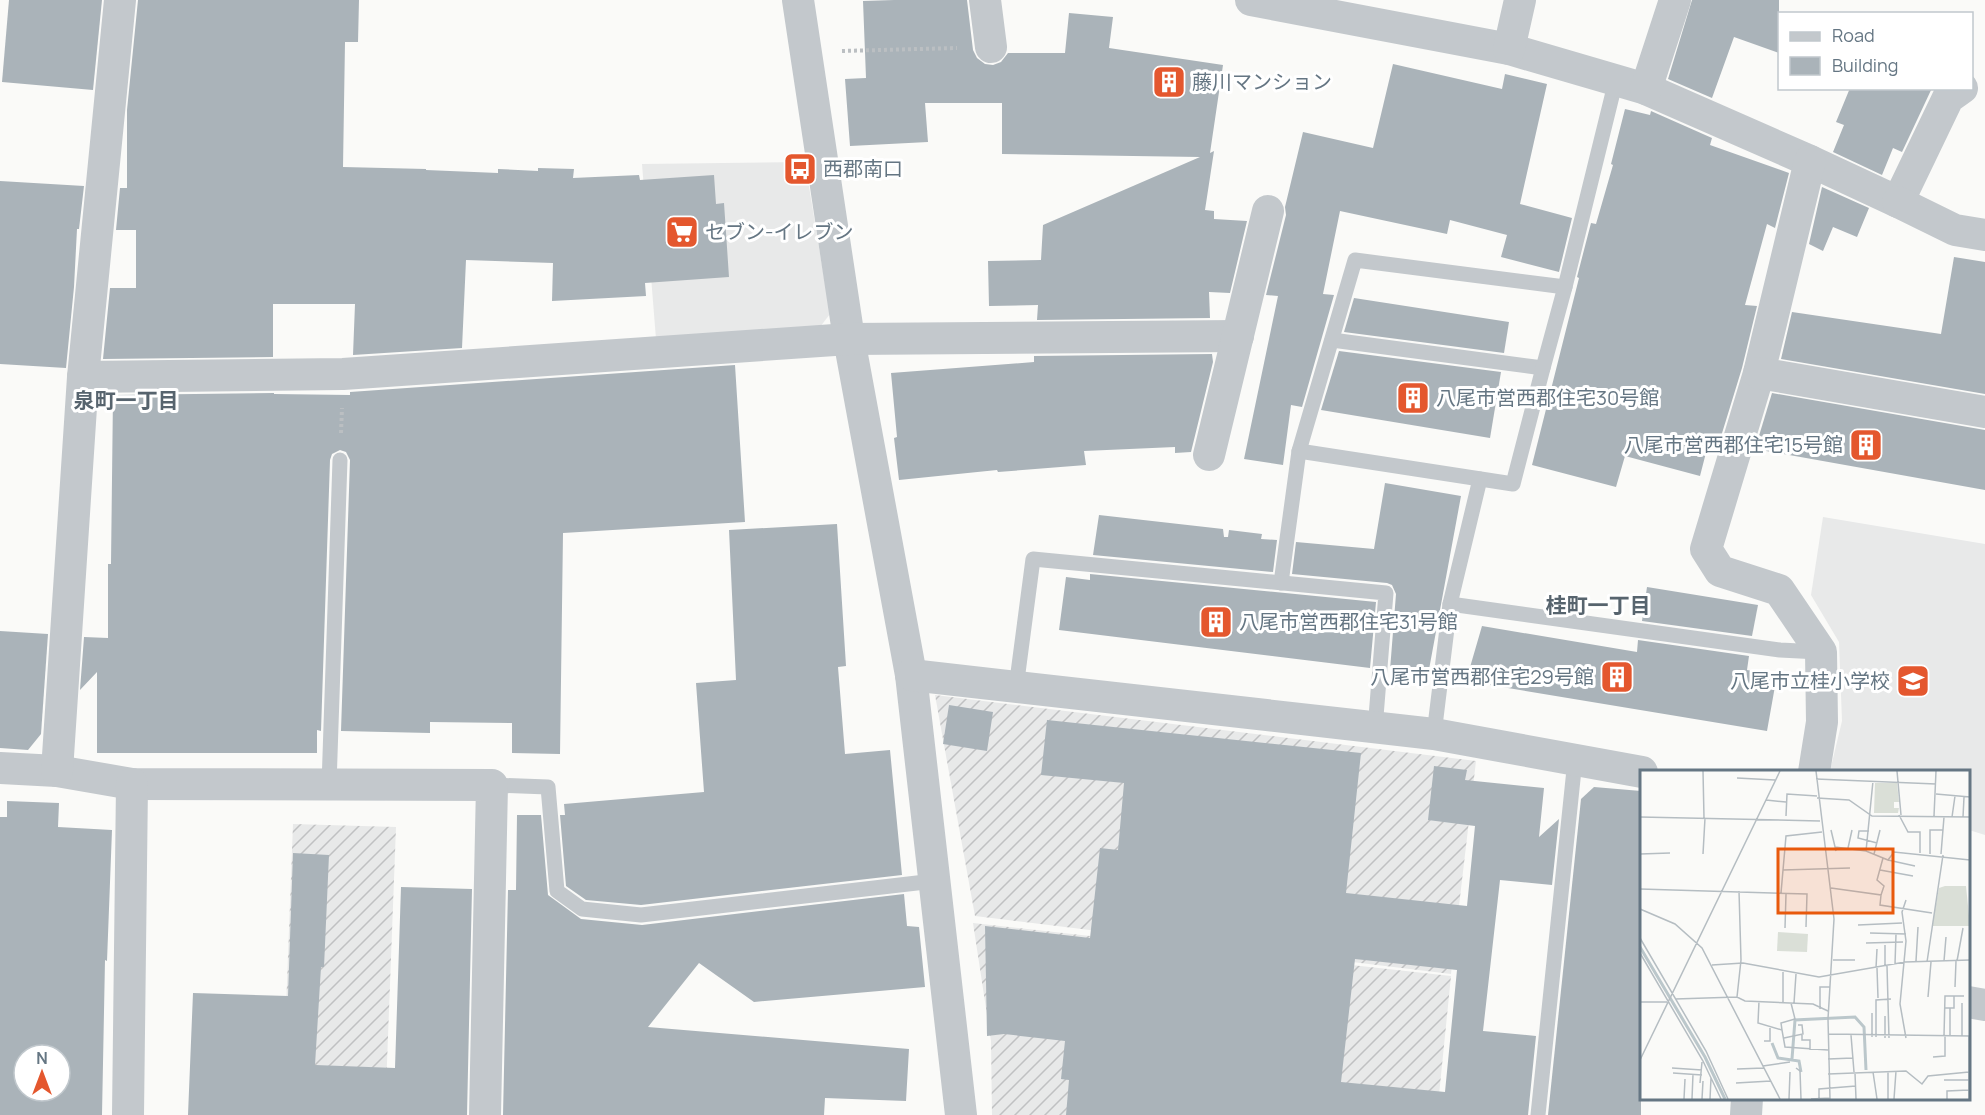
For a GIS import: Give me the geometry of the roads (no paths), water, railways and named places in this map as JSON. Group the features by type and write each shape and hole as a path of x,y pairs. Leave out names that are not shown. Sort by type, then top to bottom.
{"street":[{"path":"57,771 83,377 120,0"},
{"path":"798,0 849,339 911,675 961,1115"},
{"path":"986,0 991,46"},
{"path":"1251,0 1509,49 1646,89 1810,160 1955,231 1985,236"},
{"path":"1509,49 1520,0"},
{"path":"1646,89 1675,0"},
{"path":"1898,202 1948,98 1959,90"},
{"path":"1810,160 1759,373 1706,549 1720,571 1779,590 1821,652 1822,722 1814,770"},
{"path":"1209,455 1268,211"},
{"path":"83,377 343,374 849,339 1238,336"},
{"path":"1759,373 1985,412"},
{"path":"911,675 1434,734 1640,772"},
{"path":"0,768 57,771 132,784 492,785 485,1115"},
{"path":"128,1115 132,784"},
{"path":"1970,1002 1985,1005"},
{"path":"1746,1115 1747,1100"}],"lane":[{"path":"1299,451 1513,484 1616,80"},
{"path":"1281,583 1299,451 1355,260 1565,287"},
{"path":"1332,340 1543,368"},
{"path":"329,785 340,460"},
{"path":"1434,734 1450,604 1480,479"},
{"path":"1016,688 1034,559 1386,593 1376,729"},
{"path":"1450,604 1780,650 1821,652"},
{"path":"1539,1115 1575,760"},
{"path":"492,785 548,787 557,891 582,909 641,915 934,881"}],"place":[{"name":"藤川マンション","path":"1169,82"},
{"name":"西郡南口","path":"800,169"},
{"name":"セブン-イレブン","path":"682,232"},
{"name":"八尾市営西郡住宅30号館","path":"1413,398"},
{"name":"八尾市営西郡住宅15号館","path":"1866,445"},
{"name":"八尾市営西郡住宅31号館","path":"1216,622"},
{"name":"八尾市営西郡住宅29号館","path":"1617,677"},
{"name":"八尾市立桂小学校","path":"1913,681"}],"district":[{"name":"泉町一丁目","path":"126,401"},
{"name":"桂町一丁目","path":"1598,606"}]}
